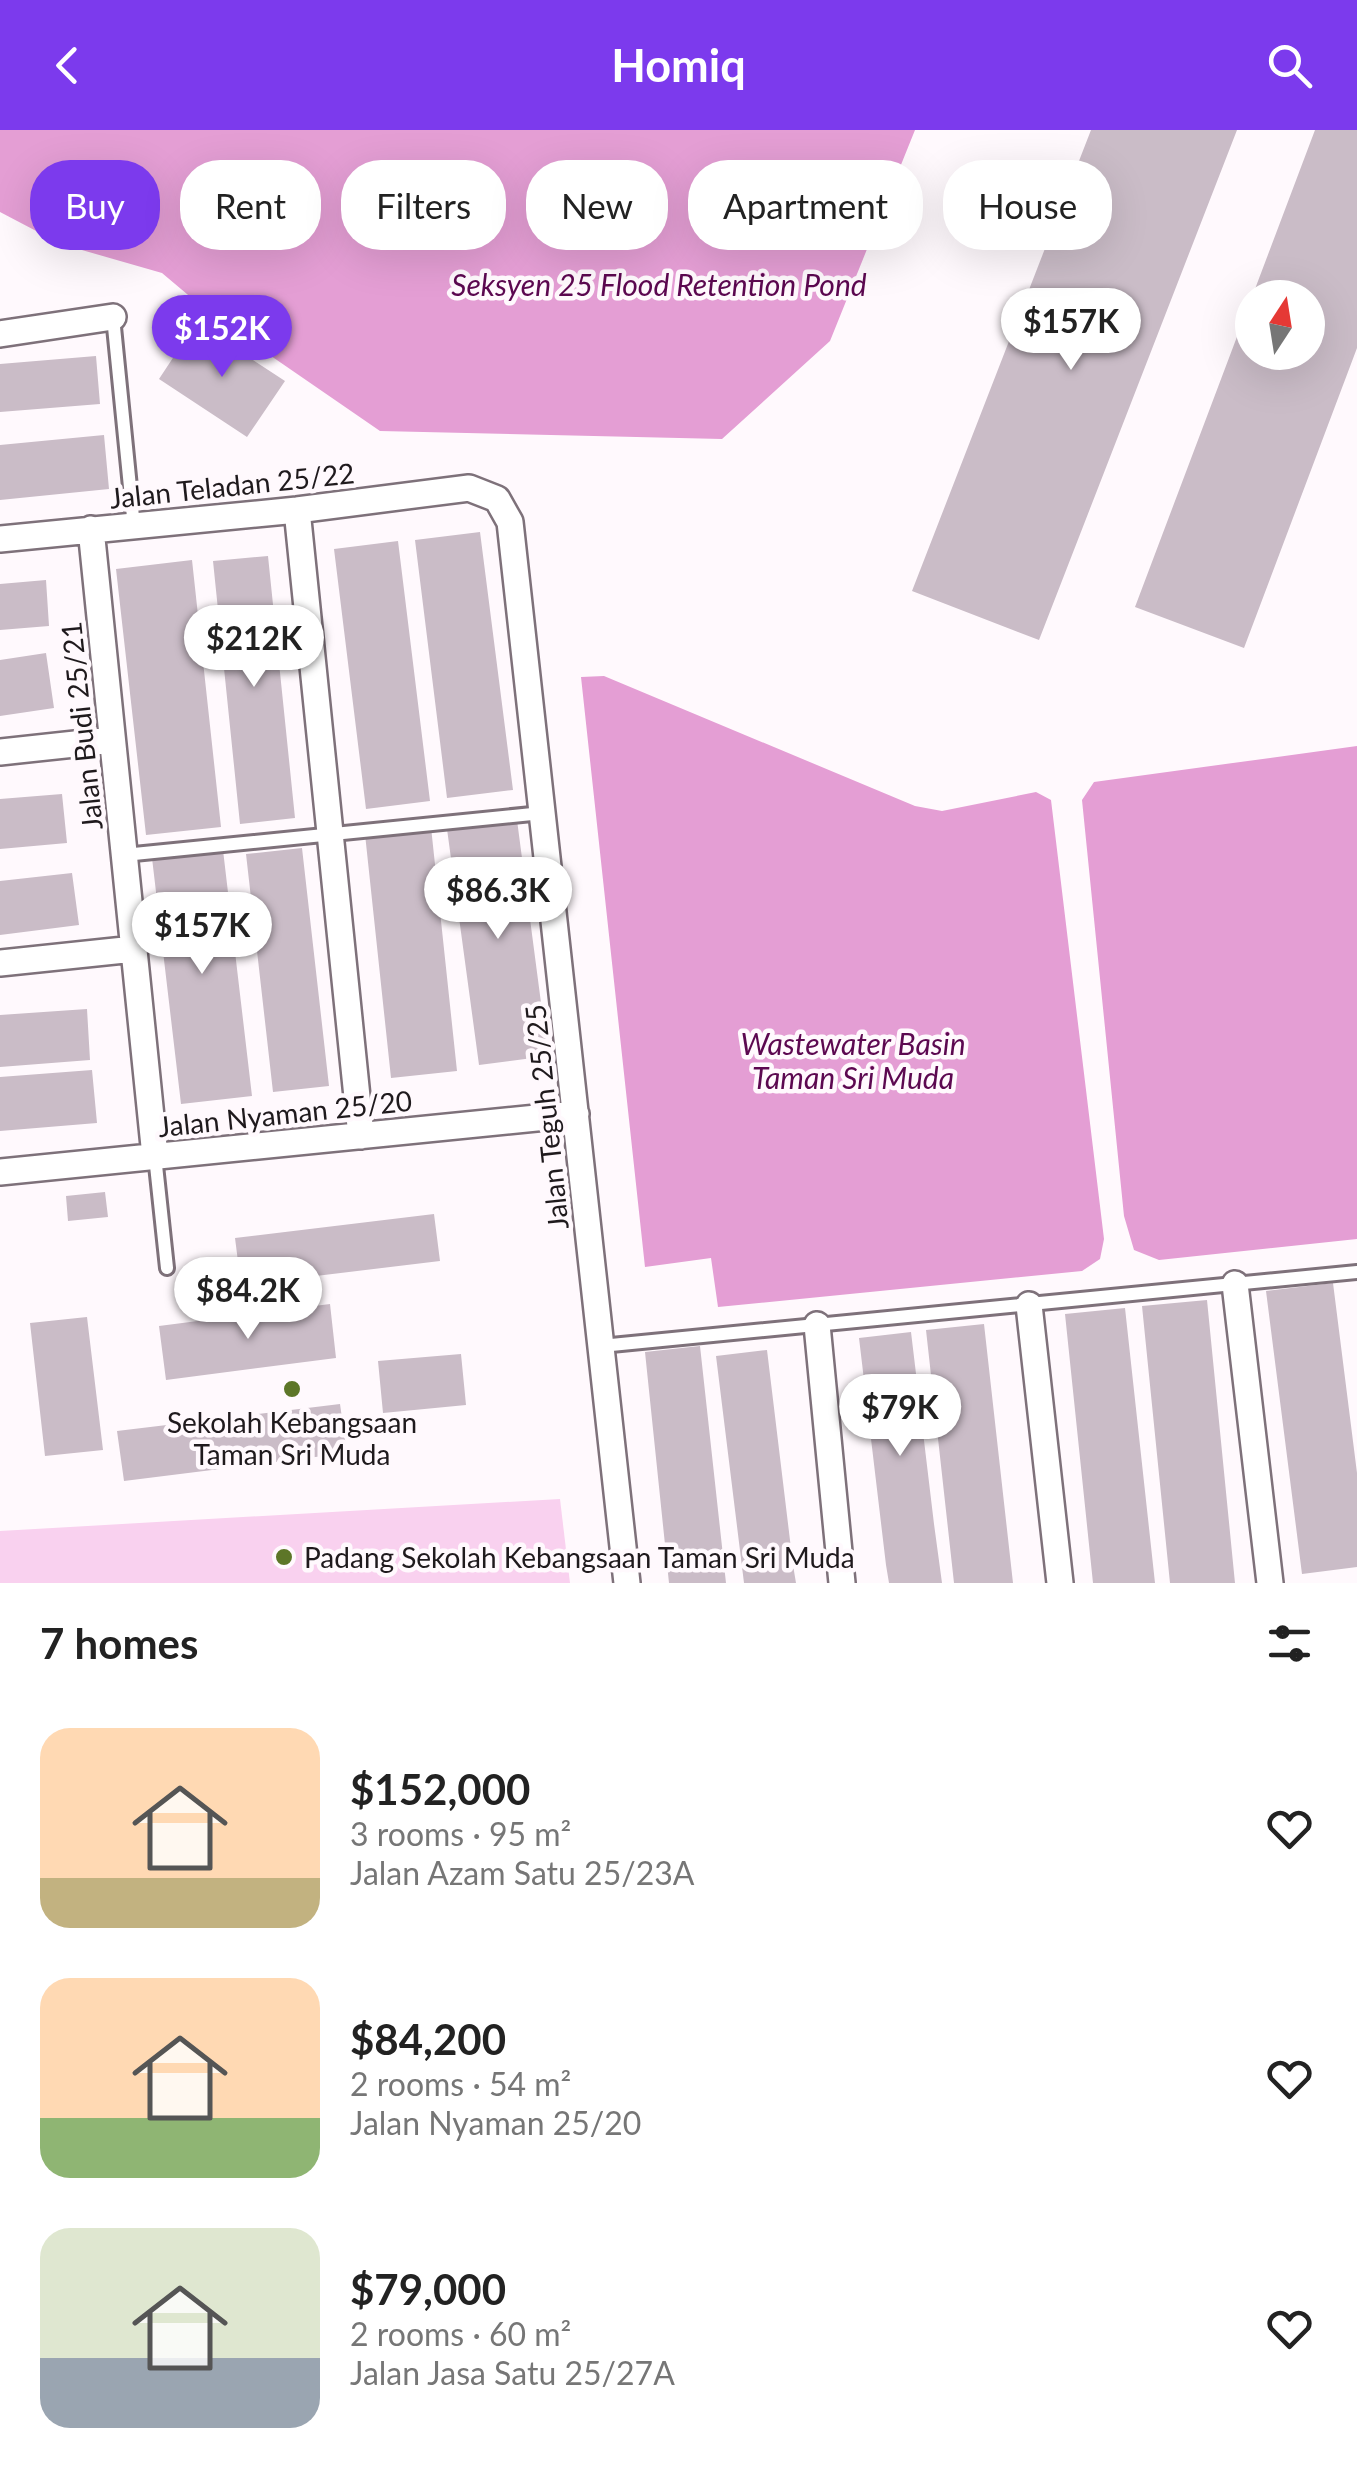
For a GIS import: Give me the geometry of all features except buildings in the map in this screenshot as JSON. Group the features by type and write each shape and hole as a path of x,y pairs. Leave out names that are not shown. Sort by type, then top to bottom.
{"street":[{"path":"0,334 113,317"},
{"name":"Jalan Teladan 25/22","path":"0,539 296,510 469,488"},
{"name":"Jalan Teguh 25/25","path":"469,488 496,498 510,522 627,1583"},
{"path":"296,510 361,1136"},
{"name":"Jalan Budi 25/21","path":"90,530 155,1156"},
{"path":"0,752 112,740"},
{"path":"0,963 134,948"},
{"name":"Jalan Nyaman 25/20","path":"0,1172 576,1114"},
{"path":"1235,1284 1270,1583"},
{"path":"1029,1304 1060,1583"},
{"path":"818,1325 842,1583"}],"lane":[{"path":"113,317 134,527"},
{"path":"124,855 542,814"},
{"path":"155,1156 167,1268"},
{"path":"601,1346 1357,1272"}],"shaded area":[{"name":"Padang Sekolah Kebangsaan Taman Sri Muda","path":"560,1499 570,1583 0,1583 0,1531"}],"water":[{"name":"Seksyen 25 Flood Retention Pond","path":"0,130 915,130 903,160 688,160 688,250 867,250 830,341 722,439 380,431 213,316 162,273 82,250 160,250 160,160 30,160 30,228 0,212"},
{"name":"Wastewater Basin Taman Sri Muda","path":"604,676 915,806 942,811 1036,792 1051,800 1104,1239 1100,1259 1082,1271 718,1307 711,1258 645,1267 581,677"},
{"path":"1357,746 1357,1239 1159,1260 1134,1250 1124,1216 1082,800 1094,782"}],"place":[{"name":"Sekolah Kebangsaan Taman Sri Muda","path":"292,1389"},
{"name":"Padang Sekolah Kebangsaan Taman Sri Muda","path":"284,1557"}]}
